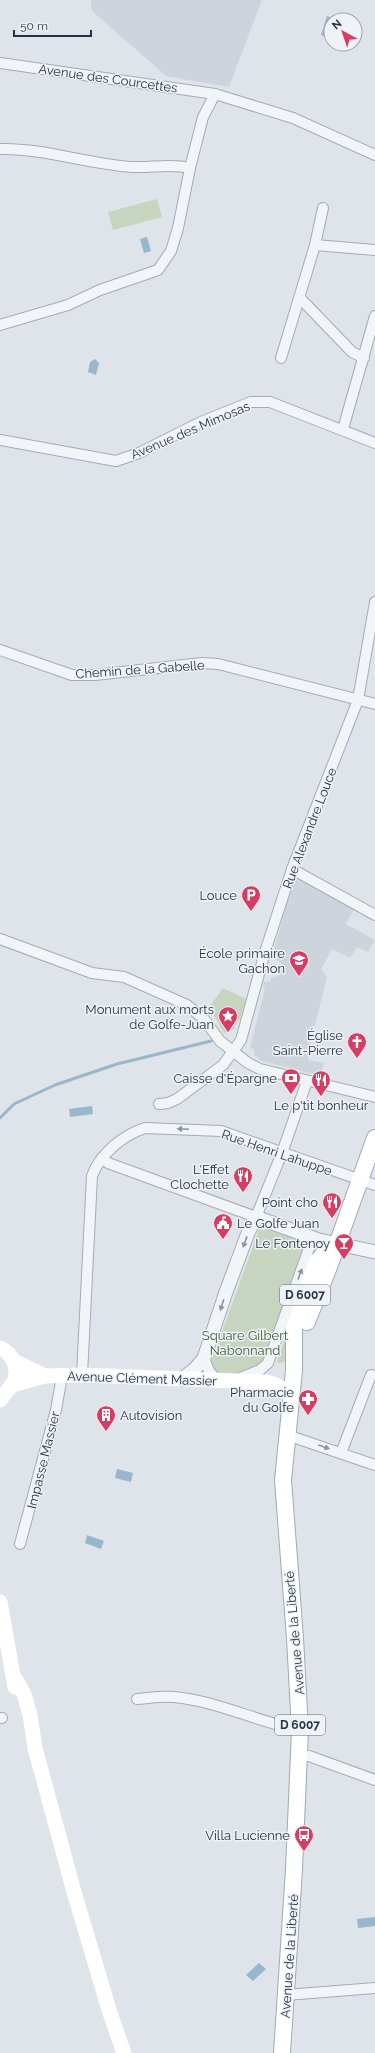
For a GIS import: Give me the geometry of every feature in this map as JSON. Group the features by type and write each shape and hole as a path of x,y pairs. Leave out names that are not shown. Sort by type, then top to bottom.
{"main road":[{"path":"337,1244 368,1183 375,1138"},
{"name":"Avenue de la Liberté","path":"282,2053 294,1875 300,1730 296,1638 283,1480 294,1364 294,1328 316,1263 328,1249 337,1244"},
{"name":"Avenue Clément Massier","path":"0,1348 10,1355 14,1361 45,1376"},
{"path":"4,1392 16,1369 14,1361"},
{"name":"Avenue Clément Massier","path":"264,1382 294,1364"},
{"name":"Avenue Clément Massier","path":"4,1392 45,1376 82,1375 264,1382 276,1384 284,1388 291,1398"},
{"path":"0,1602 15,1678 20,1716 26,1733 35,1748 74,1892 110,2013 124,2053"}],"street":[{"name":"Avenue des Courcettes","path":"0,63 215,94 293,118 375,155"},
{"path":"0,325 68,305 100,290 158,270 171,251 178,228 190,168 203,117 215,94"},
{"path":"0,149 29,151 86,162 133,167 176,164 190,168"},
{"path":"281,358 315,245 323,208"},
{"path":"315,245 375,250"},
{"path":"300,298 352,352 364,358"},
{"path":"343,429 375,316"},
{"name":"Avenue des Mimosas","path":"0,440 116,461 139,453 201,422 251,402 270,402 343,429 375,443"},
{"name":"Rue Alexandre Louce","path":"160,1104 168,1104 177,1099 223,1065 234,1052 241,1040 265,952 292,869 358,700 375,602"},
{"name":"Chemin de la Gabelle","path":"0,650 72,675 95,675 202,663 218,664 375,704"},
{"path":"292,869 375,915"},
{"path":"0,939 92,973 124,977 187,1005 204,1019 220,1040 248,1063 260,1069 375,1097"},
{"path":"182,1379 204,1358 245,1240 282,1153 307,1081"},
{"name":"Rue Henri Lahuppe","path":"102,1158 134,1131 145,1128 221,1131 368,1183"},
{"path":"82,1375 92,1176 96,1166 102,1158 108,1163 197,1197 313,1237 375,1252"},
{"path":"204,1358 210,1371 224,1381 260,1370 268,1363 313,1237"},
{"path":"341,1453 371,1374"},
{"name":"Impasse Massier","path":"20,1544 56,1410 62,1376"},
{"path":"287,1435 375,1465"},
{"path":"137,1699 169,1696 198,1701 282,1727 300,1730"},
{"path":"299,1755 309,1756 375,1780"},
{"path":"286,1995 375,1988"}],"shaded area":[{"path":"91,0 262,0 229,87 166,76 92,11"},
{"name":"École primaire Gachon","path":"297,879 354,909 346,924 375,940 368,952 357,947 350,958 332,949 321,969 327,977 308,1053 310,1054 308,1060 324,1063 321,1076 258,1060 259,1058 255,1056 254,1050 250,1047 265,989 263,987 264,982 270,982 272,977 278,976 281,962 272,957 293,881"}],"green space":[{"path":"157,199 162,217 113,230 108,212"},
{"path":"223,988 246,999 240,1018 233,1030 224,1033 209,1007"},
{"name":"Square Gilbert Nabonnand","path":"260,1227 306,1242 263,1363 243,1374 234,1375 220,1373 213,1369 210,1365"},
{"path":"287,1333 286,1361 280,1363 277,1362"}],"water":[{"path":"147,237 151,251 144,253 140,239"},
{"path":"95,359 99,363 96,375 88,372 90,362"},
{"path":"92,1106 93,1114 70,1117 69,1109"},
{"path":"117,1469 133,1473 131,1482 115,1478"},
{"path":"87,1535 104,1541 101,1549 85,1543"},
{"path":"375,1917 375,1926 358,1928 357,1919"},
{"path":"259,1963 266,1969 253,1981 246,1975"}],"waterway":[{"path":"0,1118 14,1104 55,1085 117,1064 211,1041"}],"place":[{"name":"Louce","path":"251,912"},
{"name":"École primaire Gachon","path":"299,977"},
{"name":"Monument aux morts de Golfe-Juan","path":"228,1033"},
{"name":"Église Saint-Pierre","path":"357,1059"},
{"name":"Caisse d'Épargne","path":"291,1095"},
{"name":"Le p'tit bonheur","path":"321,1097"},
{"name":"L'Effet Clochette","path":"243,1193"},
{"name":"Point cho","path":"332,1219"},
{"name":"Le Golfe Juan","path":"223,1240"},
{"name":"Le Fontenoy","path":"344,1260"},
{"name":"Pharmacie du Golfe","path":"308,1416"},
{"name":"Autovision","path":"106,1432"},
{"name":"Villa Lucienne","path":"304,1852"}]}
